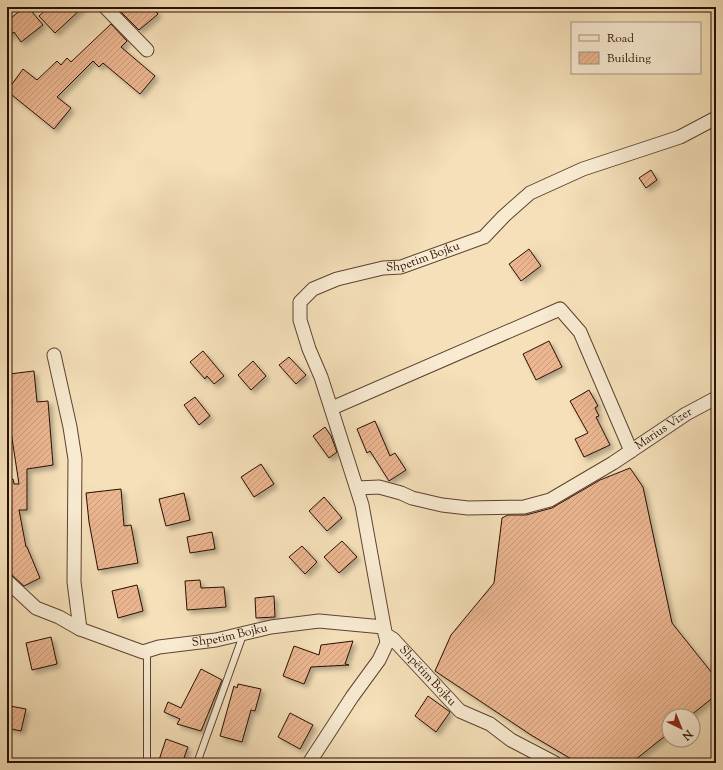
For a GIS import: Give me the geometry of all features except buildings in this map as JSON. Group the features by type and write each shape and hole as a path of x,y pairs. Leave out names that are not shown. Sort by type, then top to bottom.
{"street":[{"path":"105,7 147,50"},
{"name":"Shpetim Bojku","path":"309,763 379,660 387,643 366,526 357,488 332,408 321,377 308,349 300,320 300,302 313,289 337,279 384,268 401,267 484,237 504,216 530,193 583,169 680,137 716,118"},
{"path":"332,408 560,309 580,332 632,451"},
{"path":"54,355 70,427 75,459 74,582 80,629"},
{"name":"Marius Vizer","path":"357,488 379,487 401,493 412,498 461,507 524,507 550,500 632,451 686,414 716,398"},
{"name":"Shpetim Bojku","path":"7,581 36,608 60,617 80,629 142,652 243,635 271,627 319,621 384,631"},
{"name":"Shpëtim Bojku","path":"384,631 460,712 490,724 511,740 555,763"}],"lane":[{"path":"197,763 243,635"},
{"path":"146,763 147,650"}]}
